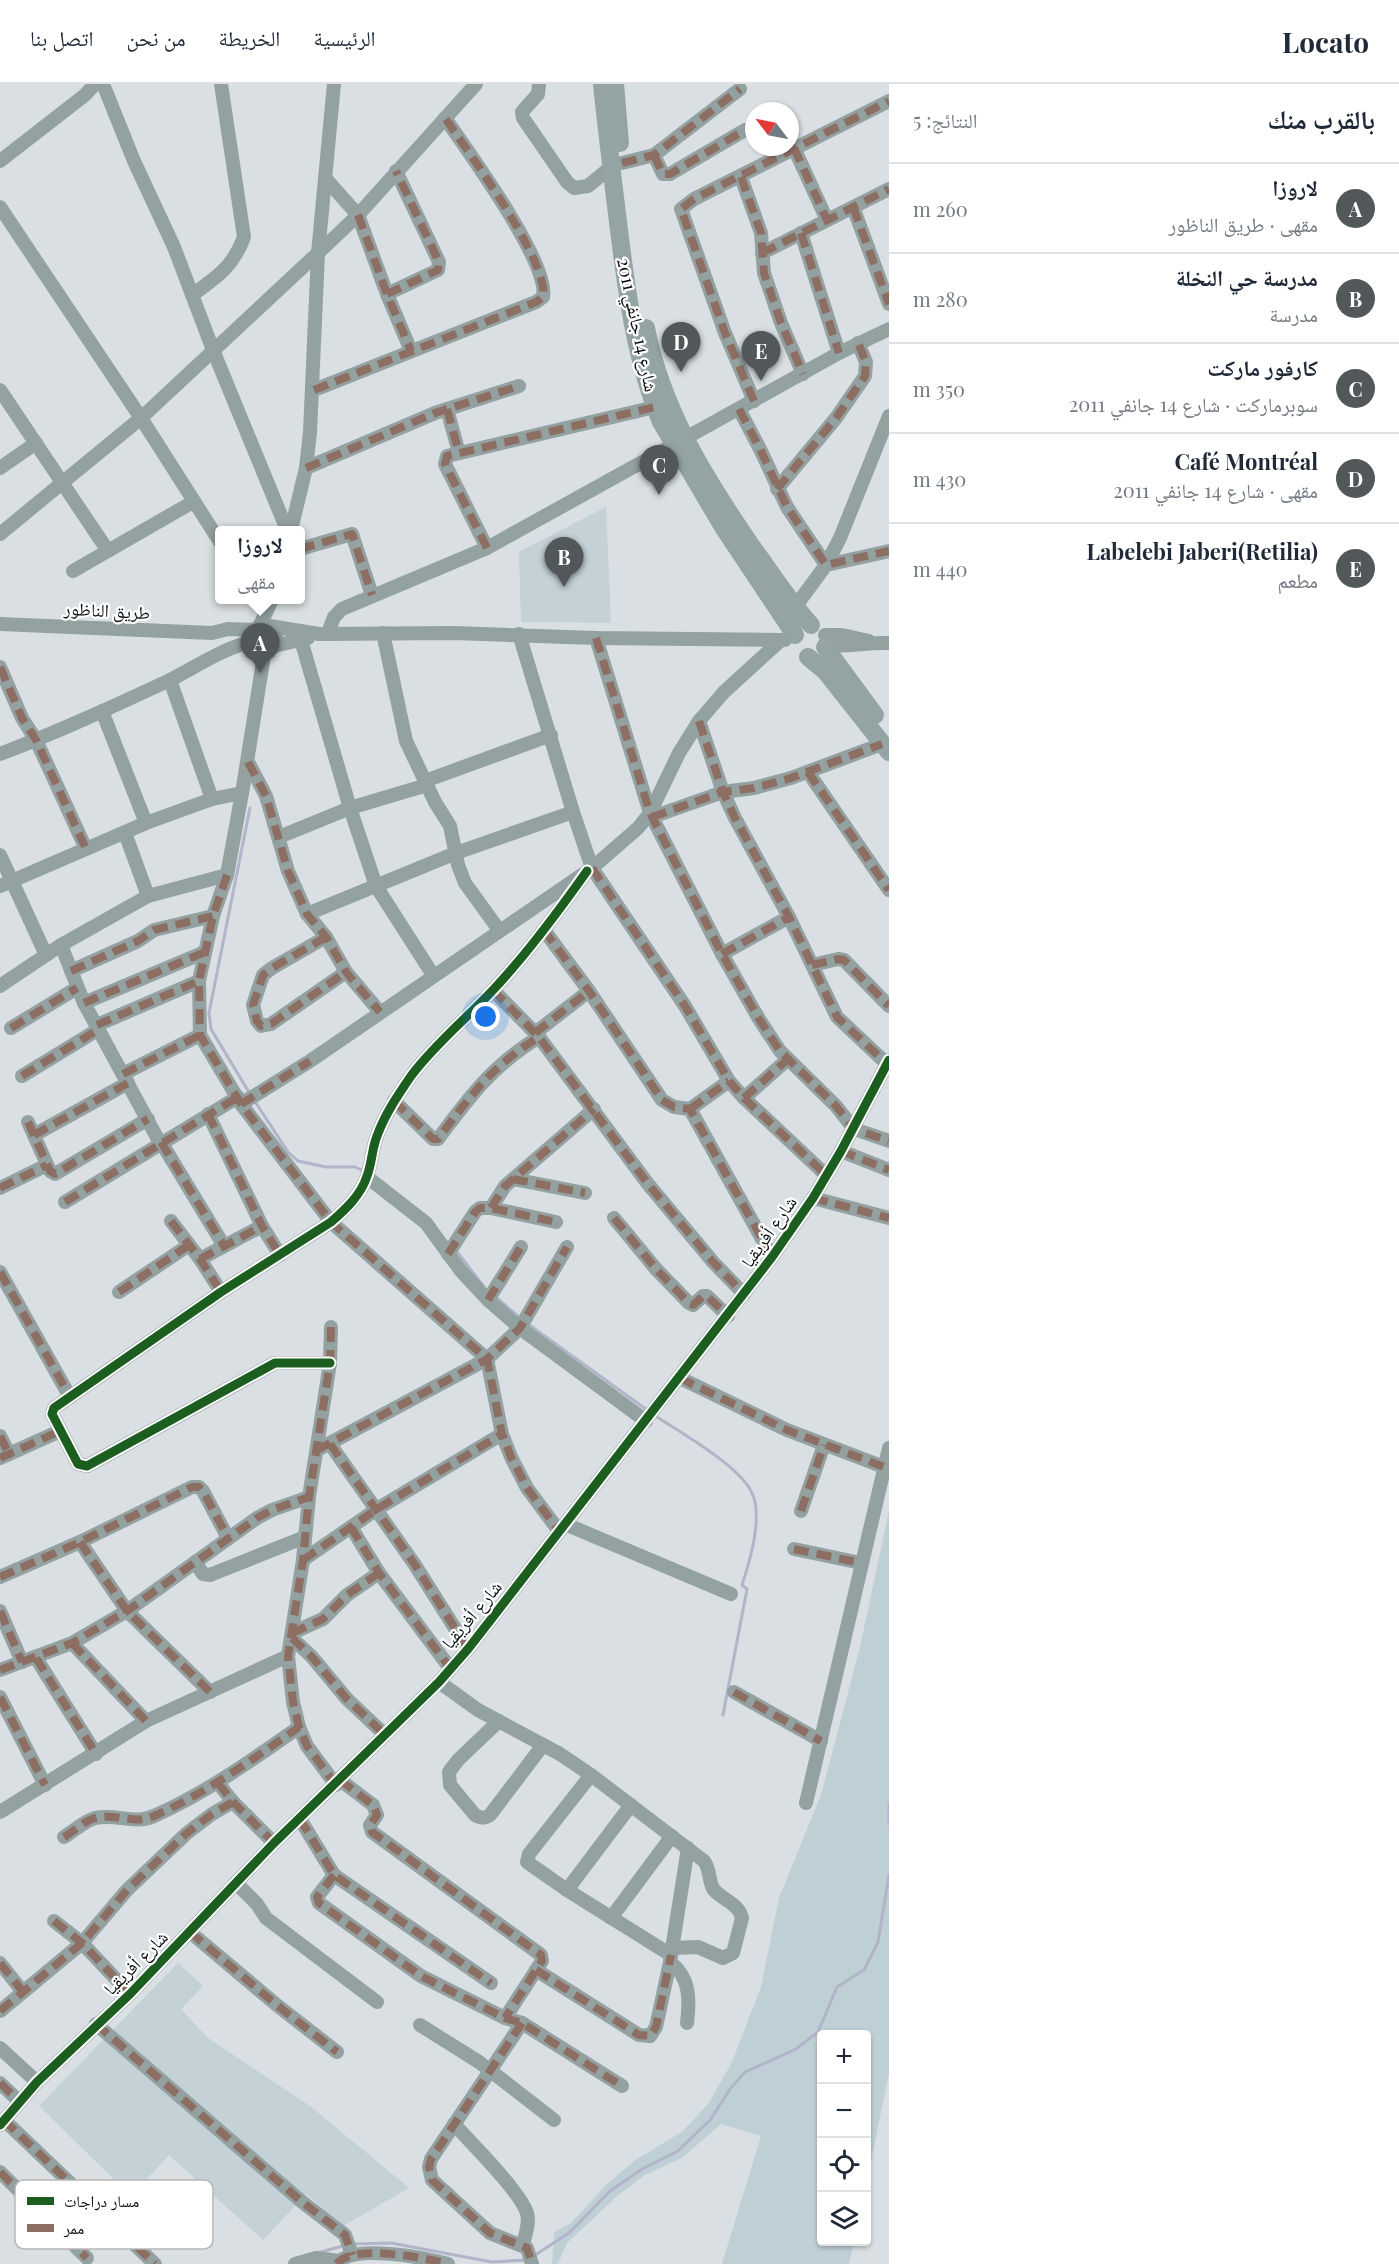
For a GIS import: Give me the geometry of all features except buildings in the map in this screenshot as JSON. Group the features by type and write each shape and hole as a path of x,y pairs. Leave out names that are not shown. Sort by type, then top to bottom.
{"main road":[{"name":"شارع 14 جانفي 2011","path":"614,85 617,165 630,309 642,364 655,407 795,607 822,638 835,663 887,743"},
{"name":"شارع 14 جانفي 2011","path":"617,165 647,333 679,441 723,527 797,650 825,671 887,743"},
{"path":"790,639 801,627 822,638 818,655 808,657"}],"street":[{"path":"0,160 85,95 95,84"},
{"path":"102,84 174,247 213,350 287,526"},
{"path":"192,295 226,270 238,254 244,237 221,84"},
{"path":"290,526 306,468 314,390 318,253 334,84"},
{"path":"0,534 141,418 318,253 358,214 476,84"},
{"path":"539,84 538,94 522,112 523,118 567,182 574,188 588,186 617,165 654,155 740,89"},
{"path":"799,146 889,101"},
{"path":"314,390 536,302 543,297 544,281 516,226 445,118"},
{"path":"654,155 663,174 670,174 745,130"},
{"path":"754,401 725,333 681,208 694,199 779,156"},
{"path":"798,156 827,220"},
{"path":"387,294 438,270 439,267 439,262 396,171"},
{"path":"741,177 761,233 764,273 781,323 803,374"},
{"path":"325,178 358,214 387,294 411,351"},
{"path":"762,253 889,189"},
{"path":"0,207 141,418 215,536"},
{"path":"853,207 889,304"},
{"path":"801,233 838,353"},
{"path":"264,629 301,640 324,633 338,612 372,595 487,548 838,353 889,329"},
{"path":"777,489 836,418 866,376 867,367 858,343"},
{"path":"306,468 447,409 519,386"},
{"path":"0,390 108,551"},
{"path":"487,548 445,464 447,456 655,407"},
{"path":"447,409 459,453"},
{"path":"739,409 761,451 777,489 826,565"},
{"path":"795,607 826,565 840,538 889,416"},
{"path":"0,468 36,443"},
{"path":"73,571 193,502"},
{"path":"305,548 352,534 372,595"},
{"path":"826,565 889,551"},
{"path":"258,604 264,629 248,762 227,875 213,916 199,981 200,1035 239,1100 331,1222 487,1359 502,1434 527,1488 562,1527 731,1594"},
{"name":"طريق الناظور","path":"0,624 212,633 228,629 264,629"},
{"path":"0,754 170,680 222,654 264,629 297,629 324,633 790,639"},
{"path":"383,633 406,741 450,826 465,883 499,930"},
{"path":"519,634 590,869 685,1006 729,1081 826,1175"},
{"path":"596,638 651,815 722,954 771,1039 836,1106 854,1129 889,1141"},
{"path":"822,638 858,646 874,642 889,643"},
{"path":"65,1202 208,1114 239,1100 310,1061 590,869 651,815 669,772 699,721 724,692 790,639"},
{"path":"301,640 350,808 376,886 433,975"},
{"path":"1,671 22,718 36,740 86,849"},
{"path":"170,680 212,799"},
{"path":"102,711 146,824"},
{"path":"699,721 723,792 747,843 789,917 837,1017 888,1062"},
{"path":"279,837 350,808 426,783 551,735"},
{"path":"651,815 723,792 771,784 887,743"},
{"path":"248,762 266,796 288,872 307,914 327,938 346,972 380,1012"},
{"path":"808,772 889,890"},
{"path":"6,883 146,824 212,799 242,792"},
{"path":"307,914 456,853 573,812"},
{"path":"125,833 148,896"},
{"path":"0,855 6,883 46,955"},
{"path":"330,1363 275,1363 87,1466 78,1464 52,1412 54,1408 221,1292 331,1222 355,1198 367,1177 376,1137 394,1101 431,1050 493,990 544,930 590,869"},
{"path":"0,986 61,945 148,896 227,875"},
{"path":"71,971 138,941 154,930 213,916"},
{"path":"722,954 789,917"},
{"path":"544,930 589,991 662,1100 674,1107 690,1108 729,1081"},
{"path":"327,938 263,975 253,1005 256,1021 261,1026 272,1024 346,972"},
{"path":"61,945 84,1003 160,1142 224,1246"},
{"path":"84,1003 205,952"},
{"path":"812,965 838,959 844,960 889,1006"},
{"path":"22,1076 98,1027 199,981"},
{"path":"11,1028 77,988"},
{"path":"493,990 537,1035 648,1184 713,1262 744,1294"},
{"path":"394,1101 427,1135 438,1139 486,1077 589,991"},
{"path":"148,1119 55,1174 51,1173 31,1129 200,1035"},
{"path":"744,1098 788,1059"},
{"name":"شارع أفريقيا","path":"2,2122 37,2082 130,1994 274,1843 439,1682 468,1649 772,1257 813,1198 841,1151 888,1062"},
{"path":"690,1108 772,1257"},
{"path":"491,1208 505,1186 594,1109"},
{"path":"208,1114 262,1226 280,1255"},
{"path":"841,1151 889,1170"},
{"path":"0,1188 47,1165"},
{"path":"367,1177 426,1223 448,1254 488,1300 520,1328 646,1421"},
{"path":"513,1179 585,1193"},
{"path":"813,1198 889,1218"},
{"path":"448,1254 475,1212 480,1208 491,1208 556,1222"},
{"path":"614,1218 656,1269 689,1303 693,1305 703,1296 707,1296 728,1316"},
{"path":"171,1221 200,1259 221,1292"},
{"path":"200,1259 262,1226"},
{"path":"119,1292 189,1245"},
{"path":"488,1300 521,1247"},
{"path":"323,1447 487,1359 520,1328 567,1247"},
{"path":"0,1272 70,1397"},
{"path":"331,1327 323,1447 309,1497 303,1560 288,1656 293,1702 299,1727 307,1746 338,1783 375,1807 377,1815 370,1825 372,1832 538,1951 543,1958 505,2018"},
{"path":"680,1378 771,1423 884,1467"},
{"path":"0,1436 5,1456 60,1431"},
{"path":"303,1560 377,1509 502,1434"},
{"path":"801,1511 824,1445"},
{"path":"323,1447 377,1509 468,1649"},
{"path":"806,1803 889,1448"},
{"path":"0,1577 80,1542 196,1486 203,1491 228,1538"},
{"path":"0,1670 36,1658 72,1642 127,1611 228,1538 272,1510 309,1497"},
{"path":"351,1527 379,1573 450,1668"},
{"path":"195,1562 203,1574 210,1575 305,1537"},
{"path":"80,1542 127,1611 210,1692"},
{"path":"794,1548 861,1563"},
{"path":"292,1636 323,1619 347,1595 379,1573"},
{"path":"0,1613 22,1662"},
{"path":"292,1636 347,1699 384,1734"},
{"path":"72,1642 146,1721"},
{"path":"0,1812 146,1721 288,1656"},
{"path":"36,1658 96,1754"},
{"path":"439,1682 478,1710 543,1745 591,1775 688,1848 708,1866 713,1888 738,1909 742,1918 733,1953 723,1958 704,1948 691,1947 672,1953"},
{"path":"734,1692 821,1742"},
{"path":"0,1697 45,1785"},
{"path":"499,1721 458,1760 449,1772 450,1785 475,1815 485,1818 490,1815 543,1745"},
{"path":"64,1838 87,1821 95,1818 136,1821 153,1817 218,1783 299,1727"},
{"path":"591,1775 527,1860 530,1866 567,1890 672,1953 678,1969 686,1980 687,2023"},
{"path":"218,1783 233,1802 274,1843"},
{"path":"0,2011 82,1943 127,1890 198,1823 233,1802"},
{"path":"567,1890 631,1805"},
{"path":"300,1819 334,1875 491,1983"},
{"path":"611,1918 672,1836"},
{"path":"536,1970 639,2035 650,2036 656,2027 672,1953 688,1848"},
{"path":"334,1875 317,1897 319,1903 421,1976 505,2018 522,2023 622,2086"},
{"path":"236,1883 257,1904 266,1918 377,2002"},
{"path":"54,1921 82,1943 130,1994"},
{"path":"190,1932 337,2052"},
{"path":"0,1963 22,1992"},
{"path":"522,2023 454,2124 429,2167 432,2181 490,2233 528,2255"},
{"path":"96,2024 301,2201 345,2235 352,2255"},
{"path":"420,2025 490,2070 554,2120"},
{"path":"0,2048 37,2082"},
{"path":"0,2084 19,2101"},
{"path":"2,2122 64,2180"},
{"path":"454,2124 508,2184 524,2206 528,2222 528,2255"},
{"path":"0,2172 15,2187"},
{"path":"78,2249 87,2258"},
{"path":"139,2249 155,2264"},
{"path":"295,2264 316,2258 338,2263 352,2255 397,2254 422,2257 448,2264"}],"shaded area":[{"path":"606,507 611,623 521,622 519,552"},
{"path":"889,1511 889,2073 871,2161 871,2030 817,2030 817,2246 853,2246 849,2264 722,2264 761,2136 721,2124 682,2158 645,2175 616,2197 567,2243 558,2264 552,2264 554,2232 571,2223 606,2185 634,2161 682,2132 709,2103 732,2062 761,1987 779,1898 821,1795 860,1647"},
{"path":"178,1963 203,1986 181,2009 208,2038 310,2106 409,2188 343,2226 306,2194 263,2240 213,2195 213,2180 197,2180 169,2155 146,2180 115,2180 39,2106"}],"waterway":[{"path":"250,808 209,1013 211,1029 250,1094"},
{"path":"254,1100 288,1152 298,1161 326,1167 355,1167 364,1171"},
{"path":"455,1249 484,1287"},
{"path":"496,1297 520,1318"},
{"path":"528,1324 647,1410"},
{"path":"654,1415 722,1460 744,1481 755,1501 754,1538 742,1585 747,1589 723,1715"},
{"path":"889,1804 889,1824"},
{"path":"535,2255 569,2233 610,2191 642,2169 678,2151 711,2119 730,2089 745,2072 796,2049 818,2032 837,1987 864,1970 878,1942 889,1875"},
{"path":"352,2244 391,2243 492,2262 527,2260"},
{"path":"317,2253 346,2245"}],"marked path":[{"path":"622,163 654,155 740,89"},
{"path":"754,401 725,333 681,209 694,199 889,101"},
{"path":"314,390 536,302 543,297 542,281 521,234 488,180 445,118"},
{"path":"654,155 663,174 670,174 745,130"},
{"path":"798,156 827,220"},
{"path":"387,294 438,270 439,262 396,171"},
{"path":"741,177 761,233 764,273 781,323 803,374"},
{"path":"762,253 889,189"},
{"path":"853,207 889,304"},
{"path":"358,215 411,351"},
{"path":"801,233 839,353"},
{"path":"777,489 836,418 865,376 866,362 858,343"},
{"path":"306,468 435,413 519,386"},
{"path":"487,548 445,464 447,456 655,407"},
{"path":"447,409 459,453"},
{"path":"739,409 787,507 826,565 889,551"},
{"path":"305,548 352,534 372,595"},
{"path":"596,638 650,813 722,954 759,1019 780,1051 836,1106 854,1129 889,1141"},
{"path":"0,667 22,718 36,740 86,849"},
{"path":"699,721 723,792 735,818 789,917 837,1017 887,1064"},
{"path":"652,817 723,792 754,788 791,778 882,744"},
{"path":"248,762 266,796 288,871 307,914 326,937 346,972 380,1012"},
{"path":"808,772 889,890"},
{"path":"592,868 685,1006 729,1081 826,1175"},
{"path":"227,875 213,916 199,981 200,1035 241,1104 331,1222 487,1359 502,1434 511,1457 527,1488 559,1531"},
{"path":"71,971 138,941 154,930 213,916"},
{"path":"722,954 789,917"},
{"path":"544,930 589,991 662,1100 674,1107 690,1109 772,1257"},
{"path":"326,937 263,975 253,1005 257,1021 261,1026 271,1024 346,972"},
{"path":"84,1003 205,952"},
{"path":"812,965 838,959 844,960 889,1006"},
{"path":"97,1025 199,981"},
{"path":"11,1028 77,988"},
{"path":"493,990 539,1037 648,1184 713,1262 744,1294"},
{"path":"535,1033 589,991"},
{"path":"22,1076 99,1029"},
{"path":"123,1074 200,1035"},
{"path":"394,1101 433,1139 438,1139 483,1082 508,1059 539,1037"},
{"path":"744,1098 788,1059"},
{"path":"241,1104 310,1061"},
{"path":"690,1109 729,1081"},
{"path":"34,1135 128,1083"},
{"path":"65,1202 238,1097"},
{"path":"491,1208 505,1186 594,1109"},
{"path":"208,1114 262,1226 280,1255"},
{"path":"28,1122 50,1171 55,1174 148,1119"},
{"path":"161,1142 224,1246"},
{"path":"841,1151 889,1170"},
{"path":"0,1188 47,1165"},
{"path":"513,1179 585,1193"},
{"path":"813,1198 889,1218"},
{"path":"448,1254 475,1212 480,1208 491,1208 556,1222"},
{"path":"614,1218 656,1269 689,1303 693,1305 703,1296 707,1296 728,1316"},
{"path":"171,1221 200,1259 221,1292"},
{"path":"200,1259 262,1226"},
{"path":"119,1292 189,1245"},
{"path":"488,1300 521,1247"},
{"path":"317,1450 487,1359 520,1328 567,1247"},
{"path":"0,1272 70,1397 66,1399"},
{"path":"331,1327 330,1363 288,1656 293,1702 299,1727 307,1746 336,1785"},
{"path":"680,1378 787,1430 884,1467"},
{"path":"0,1458 60,1431"},
{"path":"303,1560 377,1509 502,1434"},
{"path":"0,1436 9,1454"},
{"path":"330,1444 415,1565 468,1649"},
{"path":"801,1511 824,1445"},
{"path":"0,1577 80,1542 192,1487 199,1487 203,1491 228,1538"},
{"path":"0,1670 72,1643 127,1611 257,1518 272,1510 309,1497"},
{"path":"351,1527 379,1573 450,1668"},
{"path":"80,1542 127,1611 210,1692"},
{"path":"794,1549 861,1563"},
{"path":"292,1633 323,1619 347,1595 379,1573"},
{"path":"0,1611 22,1662"},
{"path":"292,1638 312,1657 347,1699 384,1734"},
{"path":"72,1643 146,1721"},
{"path":"36,1658 96,1754"},
{"path":"734,1692 821,1741"},
{"path":"0,1697 45,1785"},
{"path":"64,1837 95,1818 139,1819 154,1816 246,1764 299,1727"},
{"path":"340,1780 373,1805 377,1815 370,1825 372,1832 541,1955 542,1961 505,2018"},
{"path":"218,1783 233,1802 274,1843"},
{"path":"0,2011 82,1943 127,1890 187,1833 233,1802"},
{"path":"300,1819 334,1875 491,1983"},
{"path":"334,1875 317,1897 319,1903 421,1976 505,2018 522,2023 622,2086"},
{"path":"54,1921 82,1943 130,1994"},
{"path":"190,1932 337,2052"},
{"path":"536,1970 639,2035 650,2036 656,2027 671,1955"},
{"path":"0,1963 23,1992"},
{"path":"522,2023 431,2159 429,2167 432,2180 490,2233 527,2248 532,2264"},
{"path":"96,2024 301,2201 345,2235 352,2255"},
{"path":"0,2083 19,2101"},
{"path":"4,2120 67,2180"},
{"path":"0,2172 15,2187"},
{"path":"78,2249 87,2258"},
{"path":"139,2249 155,2264"},
{"path":"337,2264 345,2258 358,2254 373,2253 407,2256 448,2264"}],"cycle path":[{"path":"330,1363 275,1363 87,1466 78,1464 52,1414 54,1408 221,1292 331,1222 347,1207 364,1183 375,1141 384,1120 411,1076 430,1053 506,976 554,917 587,871"},
{"path":"0,2125 37,2082 130,1994 274,1843 439,1682 468,1649 772,1257 813,1198 841,1151 889,1060"}],"place":[{"name":"Café Montréal","path":"681,372"},
{"name":"Labelebi Jaberi(Retilia)","path":"761,381"},
{"name":"كارفور ماركت","path":"659,495"},
{"name":"مدرسة حي النخلة","path":"564,587"},
{"name":"لاروزا","path":"260,673"}]}
